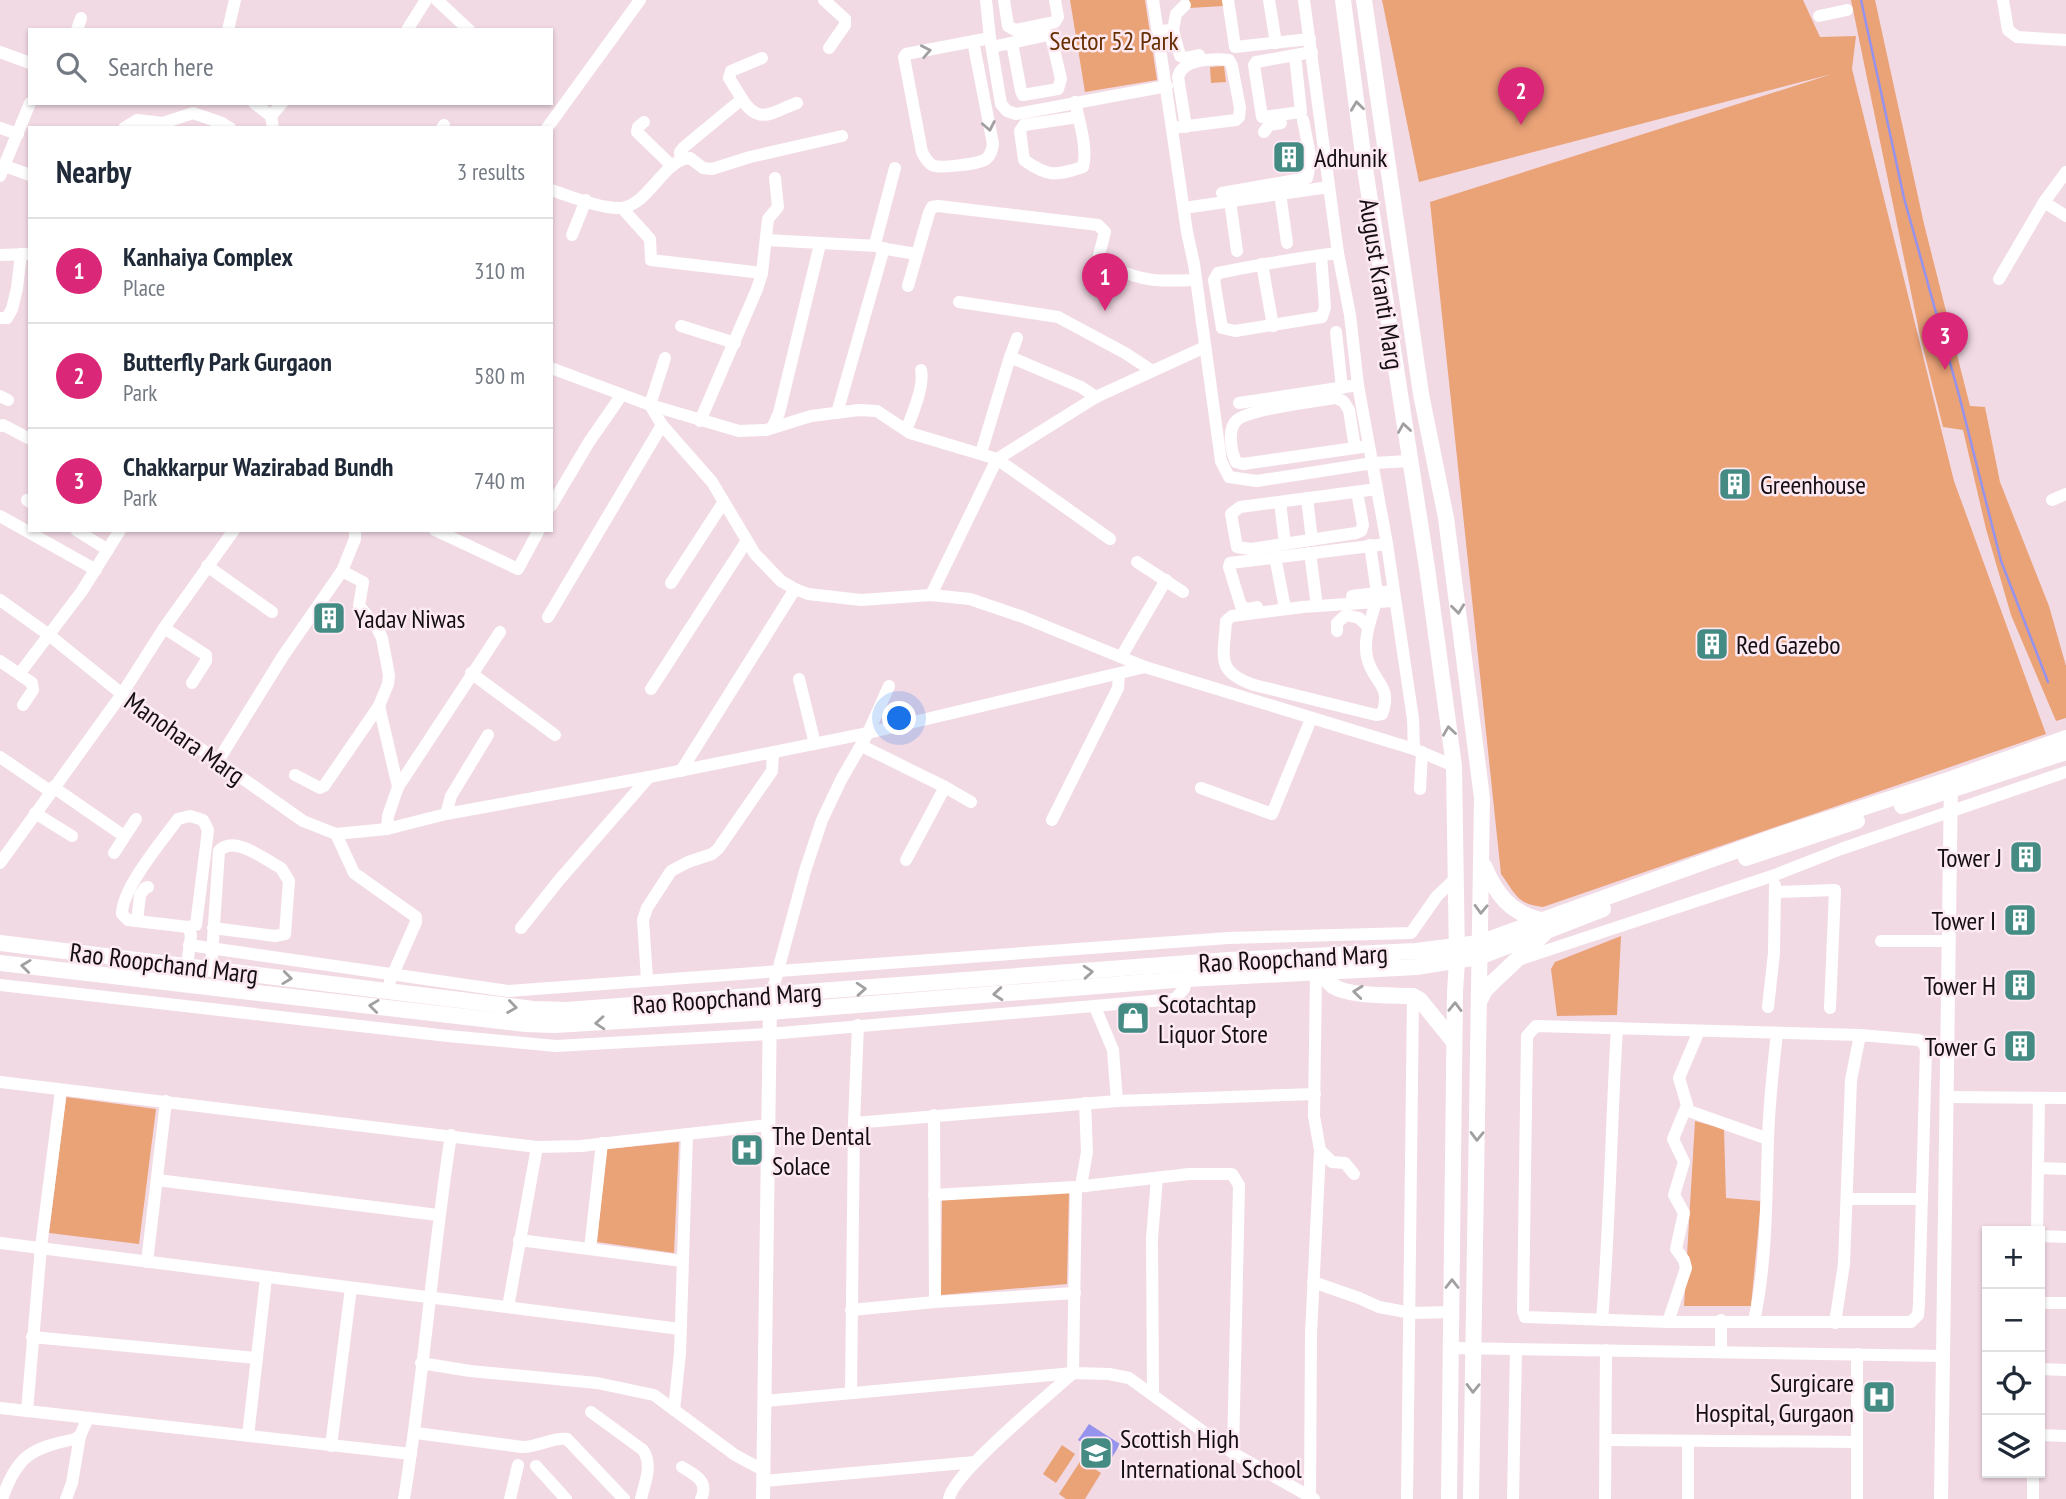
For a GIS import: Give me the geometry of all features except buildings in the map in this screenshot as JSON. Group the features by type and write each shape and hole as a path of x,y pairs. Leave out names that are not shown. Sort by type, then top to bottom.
{"main road":[{"name":"August Kranti Marg","path":"1343,0 1372,216 1427,568 1454,766 1457,953 1449,1499"},
{"name":"August Kranti Marg","path":"1364,0 1421,394 1446,518 1480,776 1482,860 1471,1499"},
{"path":"1372,216 1395,213"},
{"path":"1418,520 1446,518"},
{"path":"1427,568 1452,566"},
{"path":"1457,953 1479,950 1546,924 1951,785 2066,738"},
{"path":"1951,785 2066,752"},
{"path":"1482,860 1502,898 1517,912 1546,924"},
{"path":"1479,1004 1485,990 1518,960 1546,924"},
{"name":"Rao Roopchand Marg","path":"0,943 533,1009 567,1010 770,1004 1416,967 1457,953"},
{"name":"Rao Roopchand Marg","path":"0,962 555,1026 1229,960 1377,953 1457,953"},
{"path":"1319,973 1331,985 1351,992 1413,996 1426,1006 1454,1042"}],"street":[{"path":"228,28 235,0"},
{"path":"408,28 426,0"},
{"path":"437,0 467,28"},
{"path":"548,126 640,0"},
{"path":"824,0 845,19 845,25 829,48"},
{"path":"986,0 1001,104 1007,111 1016,114 1167,86"},
{"path":"1004,0 1008,26 1015,30 1055,22 1058,17 1055,0"},
{"path":"1153,0 1221,461 1229,477 1257,481 1373,463 1410,461"},
{"path":"1228,0 1235,47 1276,43 1311,46"},
{"path":"1269,0 1276,43"},
{"path":"1304,0 1358,385 1387,544 1418,751 1420,789"},
{"path":"2003,0 2008,30 2017,37 2066,40"},
{"path":"1185,5 1176,14 1173,30 1180,56 1185,58 1221,52"},
{"path":"1819,16 1847,9"},
{"path":"1158,31 1173,30"},
{"path":"973,41 993,144 991,153 978,162 938,167 931,164 922,152 904,57 906,54 973,41 991,47 1048,35 1051,36 1061,79 1058,89 1023,95 1012,43"},
{"path":"1295,55 1301,112 1262,117 1254,65 1256,62 1295,55 1311,46"},
{"path":"977,59 991,47"},
{"path":"0,52 28,62"},
{"path":"762,58 731,71 729,76 751,112 763,115 797,103"},
{"path":"1172,128 1186,127 1236,120 1239,117 1240,108 1229,60 1194,63 1179,70 1186,127"},
{"path":"677,163 684,147 742,99"},
{"path":"1075,102 1078,117 1084,150 1083,167 1066,172 1044,173 1024,160 1020,131 1024,125 1078,117"},
{"path":"28,176 2,171 29,105"},
{"path":"256,105 272,122 281,105"},
{"path":"127,126 136,120 163,123 193,113 225,126"},
{"path":"1264,132 1269,125 1320,118"},
{"path":"1184,208 1307,178 1311,160 1303,120"},
{"path":"644,122 637,132 677,163"},
{"path":"0,128 18,134"},
{"path":"622,208 643,196 677,163 690,158 703,168 712,169 750,157 842,136"},
{"path":"837,414 880,247 875,239 895,168"},
{"path":"1999,279 2044,202 2066,172"},
{"path":"700,421 736,343 762,273 768,219 778,207 775,178"},
{"path":"1226,197 1329,187"},
{"path":"553,191 622,208 650,239 651,260 762,273"},
{"path":"1280,193 1287,243"},
{"path":"1226,197 1237,251"},
{"path":"572,235 586,200"},
{"path":"2044,202 2066,216"},
{"path":"908,286 915,254 929,213 932,207 943,206 1098,225 1105,232 1099,254 1102,262 1145,280 1196,280"},
{"path":"766,240 880,247 915,254"},
{"path":"772,428 779,414 820,244"},
{"path":"1321,255 1322,317 1235,331 1222,328 1215,276 1218,273 1262,264 1321,255 1338,253"},
{"path":"0,255 25,254 12,309 7,318 0,318"},
{"path":"1262,264 1273,326"},
{"path":"959,302 1058,317 1151,370"},
{"path":"681,326 736,343"},
{"path":"1336,332 1342,388"},
{"path":"981,453 1017,338"},
{"path":"931,594 997,458 1096,397 1205,347"},
{"path":"1010,357 1081,387 1096,397"},
{"path":"665,358 650,405 662,425 702,470 746,542 765,567 795,589 839,599 861,600 931,594 959,597 1023,617 1144,667 1418,751 1454,766"},
{"path":"553,369 621,396 739,431 765,430 811,416 859,410 877,411 921,437 997,458 1110,539"},
{"path":"906,430 912,418 922,379 921,370"},
{"path":"1239,402 1358,385"},
{"path":"553,500 621,396"},
{"path":"1355,449 1349,410 1343,401 1335,398 1251,414 1238,419 1232,429 1234,456 1236,462 1243,464 1355,449 1369,446"},
{"path":"548,617 662,425"},
{"path":"0,426 28,438"},
{"path":"1377,489 1240,507 1231,514 1231,521 1237,547 1241,550 1285,544 1311,547 1387,544"},
{"path":"1357,492 1363,525 1361,531 1275,557 1230,563 1241,606 1248,609 1316,599 1394,596"},
{"path":"2052,500 2066,494"},
{"path":"1307,498 1316,599"},
{"path":"1280,502 1285,544"},
{"path":"671,583 723,503"},
{"path":"0,516 28,532"},
{"path":"28,532 96,570"},
{"path":"79,532 108,550"},
{"path":"20,673 82,591 119,532"},
{"path":"0,863 122,694 164,628 232,532"},
{"path":"218,761 277,666 342,571 355,539 355,532"},
{"path":"439,532 518,569 538,532"},
{"path":"651,689 746,542"},
{"path":"1370,545 1377,597 1368,626 1366,655 1372,671 1384,687 1386,702 1382,714 1376,715 1254,685 1236,679 1228,672 1224,661 1226,621 1232,616 1377,597"},
{"path":"1275,557 1284,603"},
{"path":"1136,562 1183,592"},
{"path":"207,566 272,611"},
{"path":"295,775 320,788 324,786 379,706 387,689 388,675 382,638 376,626 359,606 363,582 342,571"},
{"path":"1121,657 1166,580"},
{"path":"681,771 795,589"},
{"name":"Manohara Marg","path":"0,600 49,635 122,694 303,821 337,834 387,829 446,814 815,744 1144,667"},
{"path":"1336,631 1337,623 1346,615 1359,618 1368,626"},
{"path":"164,628 206,655 206,661 192,683"},
{"path":"387,829 387,817 398,787 500,632"},
{"path":"1,665 20,673 34,687 23,705"},
{"path":"471,673 555,735"},
{"path":"1052,820 1118,688 1119,674"},
{"path":"799,680 815,744"},
{"path":"763,1499 770,1004 776,972 822,820 841,780 862,746 889,686"},
{"path":"379,706 398,787"},
{"path":"1201,788 1272,814 1311,719"},
{"path":"446,814 451,796 488,735"},
{"path":"862,746 971,802"},
{"path":"647,979 643,920 648,908 671,871 688,862 712,855 718,849 772,771 773,752"},
{"path":"0,757 124,836"},
{"path":"1518,960 1775,875 1841,849 2066,772"},
{"path":"521,928 559,879 649,777"},
{"path":"1941,1499 1951,785"},
{"path":"906,860 945,787"},
{"path":"35,813 72,836"},
{"path":"190,817 203,820 208,830 196,925 188,927 128,920 122,914 130,890 178,820 190,817"},
{"path":"114,853 136,819"},
{"path":"337,834 354,873 416,917 386,990"},
{"path":"211,969 213,928 219,851 224,845 239,845 286,874 289,881 285,934 275,936 213,928"},
{"path":"1768,1007 1774,953 1775,875"},
{"path":"189,945 508,991 1228,938 1410,933 1437,896 1456,878"},
{"path":"137,921 140,895 142,890 148,887"},
{"path":"1775,892 1835,890 1830,1008"},
{"path":"187,966 191,935 188,927"},
{"path":"1881,941 1948,941"},
{"path":"765,1401 1073,1373 1109,1374 1129,1378 1233,1453 1312,1499 1313,1282 1320,1150 1314,1116 1319,973"},
{"path":"0,985 556,1046 769,1034 1175,999 1184,989 1186,979"},
{"path":"1407,1499 1413,996"},
{"path":"1095,1007 1113,1050 1117,1101"},
{"path":"851,1393 854,1123 858,1025"},
{"path":"1536,1026 1699,1031 1913,1038 1924,1044 1919,1310 1911,1322 1668,1322 1525,1317 1527,1036 1536,1026"},
{"path":"1602,1320 1608,1252 1610,1145 1617,1028"},
{"path":"1668,1322 1686,1268 1676,1249 1684,1213 1674,1195 1684,1162 1673,1139 1687,1105 1679,1078 1699,1031"},
{"path":"1754,1321 1768,1205 1768,1139 1777,1033"},
{"path":"1835,1323 1844,1264 1851,1087 1860,1035"},
{"path":"0,1082 537,1147 602,1143 768,1125"},
{"path":"27,1411 41,1247 61,1091"},
{"path":"854,1123 1117,1101 1315,1094"},
{"path":"1946,1097 2066,1098"},
{"path":"2037,1226 2039,1098"},
{"path":"147,1262 166,1101"},
{"path":"949,1499 953,1488 975,1462 1073,1373 1078,1186 1087,1152 1085,1104"},
{"path":"1686,1110 1768,1139"},
{"path":"934,1115 935,1302"},
{"path":"674,1410 680,1329 687,1134"},
{"path":"404,1499 415,1433 438,1215 451,1135"},
{"path":"590,1249 602,1143"},
{"path":"508,1307 537,1147"},
{"path":"1320,1150 1332,1162 1345,1163 1354,1174"},
{"path":"2038,1168 2066,1169"},
{"path":"934,1195 1078,1186 1189,1174 1232,1174 1239,1185 1233,1453"},
{"path":"1153,1394 1152,1238 1157,1178"},
{"path":"157,1180 438,1215"},
{"path":"1848,1199 1923,1199"},
{"path":"2045,1236 2066,1237"},
{"path":"519,1240 682,1261"},
{"path":"0,1242 680,1329"},
{"path":"248,1436 266,1278"},
{"path":"1313,1282 1379,1307 1411,1313 1452,1312"},
{"path":"331,1446 351,1288"},
{"path":"851,1310 1074,1293"},
{"path":"2045,1303 2066,1303"},
{"path":"1721,1320 1721,1352"},
{"path":"32,1337 257,1358"},
{"path":"1452,1348 1942,1356"},
{"path":"1513,1499 1516,1349"},
{"path":"1605,1499 1606,1350"},
{"path":"1857,1354 1857,1499"},
{"path":"421,1363 470,1371 597,1383 654,1395 764,1476 975,1462"},
{"path":"2045,1369 2066,1370"},
{"path":"0,1408 411,1454"},
{"path":"591,1412 643,1450 648,1457 649,1464 641,1499"},
{"path":"66,1499 72,1483 80,1436 88,1418"},
{"path":"415,1433 531,1447 567,1438 624,1499"},
{"path":"2045,1435 2066,1436"},
{"path":"2,1499 11,1473 23,1460 41,1448 80,1436"},
{"path":"1606,1440 1857,1443"},
{"path":"1688,1441 1688,1499"},
{"path":"510,1499 518,1465"},
{"path":"536,1466 566,1499"},
{"path":"682,1467 702,1480 705,1490 701,1499"},
{"path":"2032,1499 2033,1478"}],"green space":[{"name":"Sector 52 Park","path":"1070,0 1145,0 1157,80 1085,92"},
{"path":"1189,0 1223,0 1224,6 1189,8"},
{"path":"1382,0 1803,0 1820,37 1856,36 1852,69 1954,481 2046,734 1543,907 1534,906 1518,897 1501,874 1430,202 1832,74 1419,182"},
{"path":"1851,0 1875,0 1924,224 1970,406 1985,407 2000,482 2049,606 2066,666 2066,718 2056,721 2011,615 1986,529 1963,430 1943,427 1920,336"},
{"path":"1224,66 1226,82 1211,83 1210,67"},
{"path":"1621,936 1617,1015 1557,1016 1551,969 1555,962"},
{"path":"66,1097 156,1109 139,1244 49,1233"},
{"path":"1695,1121 1724,1129 1726,1198 1761,1201 1751,1306 1684,1306"},
{"path":"679,1142 674,1253 597,1242 607,1149"},
{"path":"1069,1192 1067,1284 941,1295 942,1200"},
{"path":"1062,1445 1075,1454 1056,1483 1043,1474"},
{"path":"1081,1460 1101,1473 1085,1499 1066,1499 1059,1494"}],"shaded area":[{"path":"1089,1424 1120,1444 1110,1461 1078,1440"}],"waterway":[{"path":"1861,0 1904,198 1959,395 2001,561 2048,682"}],"place":[{"name":"Butterfly Park Gurgaon","path":"1521,125"},
{"name":"Adhunik","path":"1289,157"},
{"name":"Kanhaiya Complex","path":"1105,311"},
{"name":"Chakkarpur Wazirabad Bundh","path":"1945,370"},
{"name":"Greenhouse","path":"1735,484"},
{"name":"Yadav Niwas","path":"329,618"},
{"name":"Red Gazebo","path":"1712,644"},
{"name":"Tower J","path":"2026,857"},
{"name":"Tower I","path":"2020,920"},
{"name":"Tower H","path":"2020,985"},
{"name":"Scotachtap Liquor Store","path":"1133,1018"},
{"name":"Tower G","path":"2020,1046"},
{"name":"The Dental Solace","path":"747,1150"},
{"name":"Surgicare Hospital, Gurgaon","path":"1879,1397"},
{"name":"Scottish High International School","path":"1096,1453"}]}
